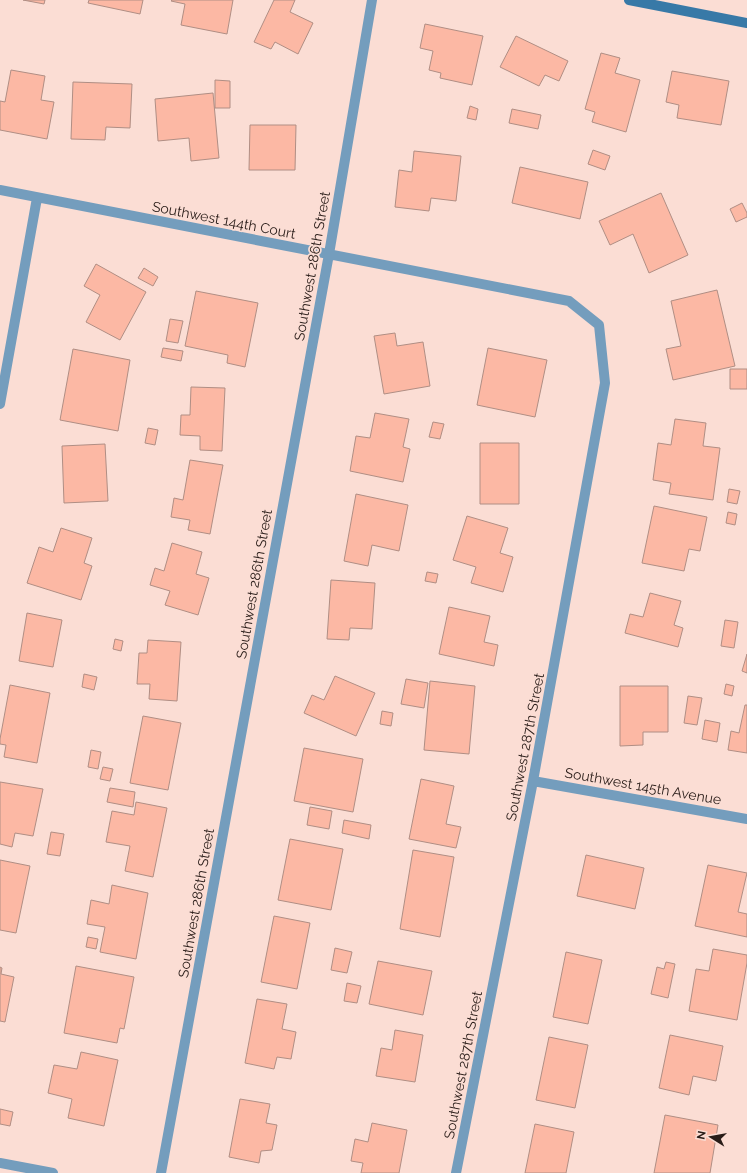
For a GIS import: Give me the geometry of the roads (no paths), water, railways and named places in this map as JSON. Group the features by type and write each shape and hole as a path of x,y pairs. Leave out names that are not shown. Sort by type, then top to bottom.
{"street":[{"name":"Southwest 286th Street","path":"160,1173 329,254 372,0"},
{"path":"630,0 747,24"},
{"name":"Southwest 144th Court","path":"0,190 569,301 599,325"},
{"path":"0,404 37,198"},
{"name":"Southwest 287th Street","path":"456,1173 533,780 605,382 599,325"},
{"name":"Southwest 145th Avenue","path":"533,780 747,819"},
{"path":"0,1163 53,1173"}]}
